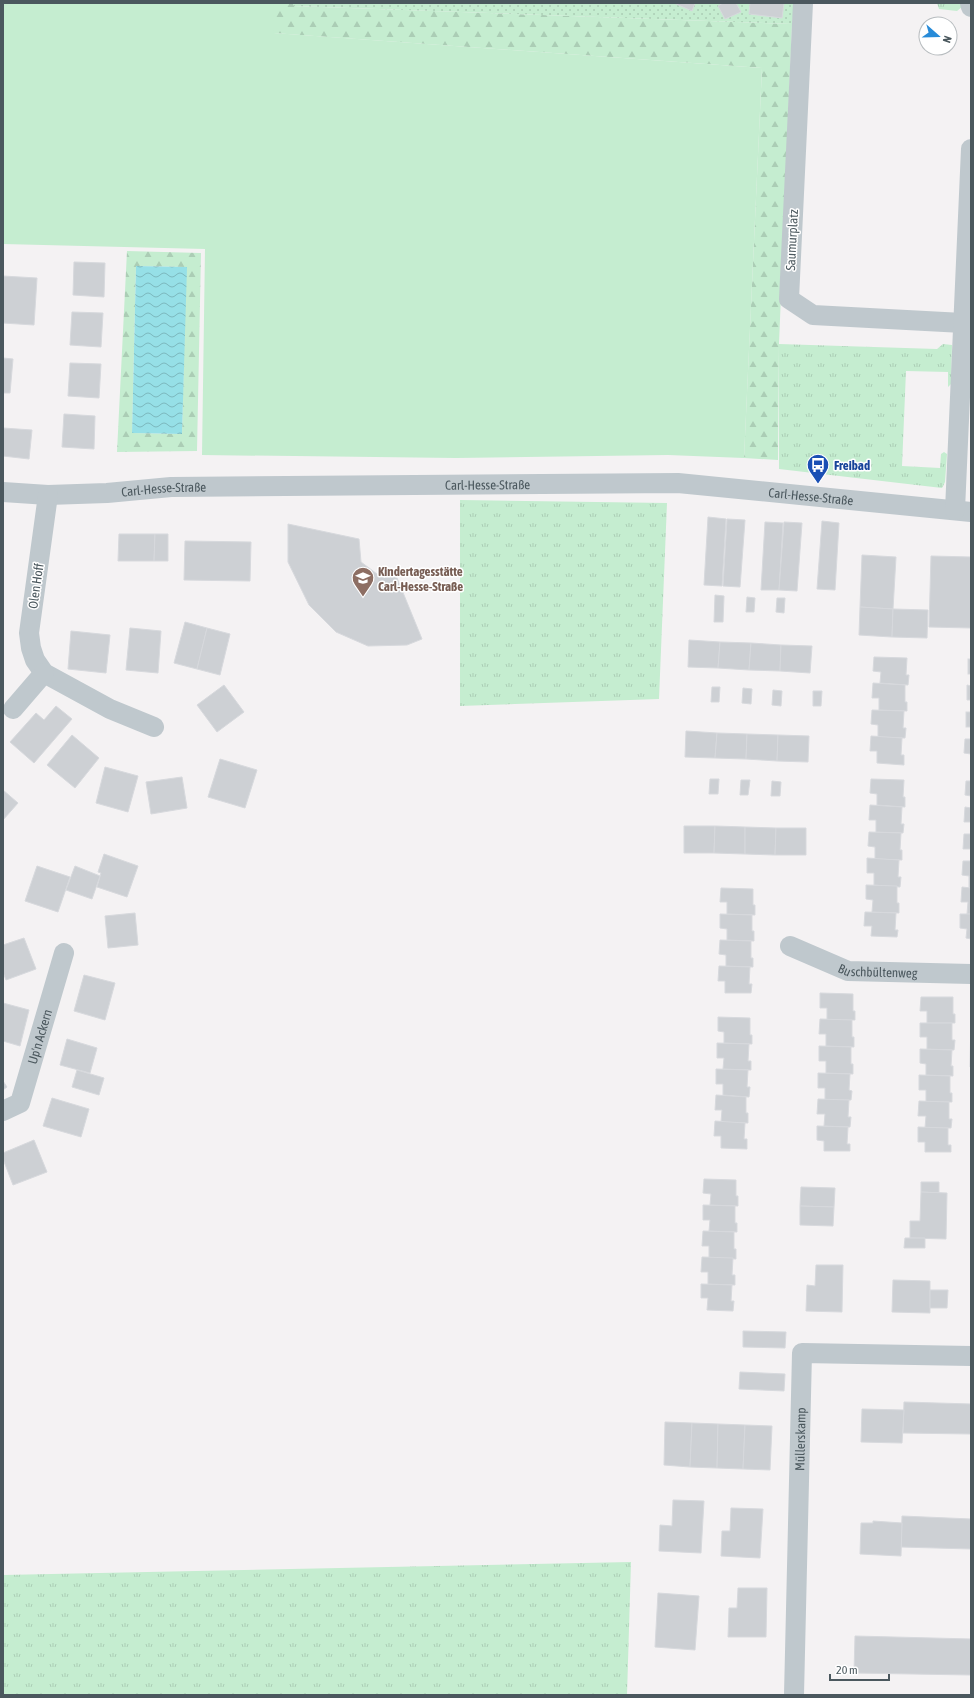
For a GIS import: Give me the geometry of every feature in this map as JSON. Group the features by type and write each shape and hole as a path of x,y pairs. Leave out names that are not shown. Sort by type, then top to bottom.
{"street":[{"name":"Saumurplatz","path":"803,3 789,299 813,315 963,323"},
{"path":"970,3 971,7"},
{"path":"963,511 963,323 971,149"},
{"name":"Carl-Hesse-Straße","path":"3,492 48,495 107,493 172,486 678,483 963,511"},
{"name":"Olen Hoff","path":"48,495 29,633 30,648 35,660 44,673 110,709 154,728"},
{"path":"13,709 44,673"},
{"name":"Buschbültenweg","path":"790,946 848,971 971,974"},
{"name":"Up'n Ackern","path":"3,1111 20,1103 64,952"},
{"name":"Müllerskamp","path":"794,1695 802,1353 971,1356"}],"green space":[{"path":"3,3 273,3 274,33 762,68 744,458 668,455 456,458 202,455 205,249 3,244"},
{"path":"273,3 293,3 293,6 792,24 779,344 778,460 744,458 762,68 273,33"},
{"path":"293,3 795,3 792,24 293,6"},
{"path":"937,3 961,3 962,7 957,11 939,9"},
{"path":"127,251 201,253 197,451 117,452","holes":["136,266 186,267 182,434 132,433"]},
{"path":"779,344 937,349 943,344 952,345 951,384 948,387 948,372 906,371 902,466 940,468 941,454 944,452 947,454 945,482 942,488 779,469"},
{"path":"460,500 667,503 659,699 460,706"},
{"path":"631,1562 627,1695 3,1695 3,1575"}],"water":[{"path":"136,266 187,267 182,434 132,433"}],"building":[{"path":"674,3 695,3 692,11"},
{"path":"723,3 736,3 741,12 725,19 718,6"},
{"path":"750,3 784,3 782,18 749,14"},
{"path":"74,262 105,263 104,297 73,295"},
{"path":"3,276 37,278 34,325 3,323"},
{"path":"72,312 103,313 101,347 70,345"},
{"path":"3,358 13,359 10,393 3,393"},
{"path":"70,363 101,364 99,398 68,396"},
{"path":"64,414 95,416 94,449 62,447"},
{"path":"3,428 32,430 29,459 3,456"},
{"path":"708,517 726,519 722,586 704,585"},
{"path":"727,519 745,520 740,587 723,586"},
{"path":"822,521 839,523 835,590 817,589"},
{"path":"765,522 783,523 779,590 761,590"},
{"path":"784,522 802,523 797,591 779,590"},
{"path":"288,524 359,539 361,562 377,574 395,573 422,639 407,645 368,646 336,632 309,605 288,562"},
{"path":"119,534 155,534 154,561 118,561"},
{"path":"155,534 168,534 168,561 154,561"},
{"path":"185,541 251,542 250,581 184,580"},
{"path":"862,555 896,557 893,609 860,607"},
{"path":"931,556 971,557 971,628 929,627"},
{"path":"715,595 724,596 723,622 714,622"},
{"path":"747,597 755,598 754,612 746,612"},
{"path":"777,598 785,598 784,613 776,612"},
{"path":"860,607 893,609 892,637 859,635"},
{"path":"893,609 928,610 927,638 892,637"},
{"path":"185,622 207,628 197,669 174,663"},
{"path":"130,628 161,631 158,673 126,670"},
{"path":"207,628 230,634 220,675 197,669"},
{"path":"71,631 110,635 106,673 68,669"},
{"path":"689,640 720,642 718,668 688,667"},
{"path":"720,642 751,643 749,670 718,668"},
{"path":"751,643 781,645 780,671 749,670"},
{"path":"781,645 812,646 810,673 780,671"},
{"path":"874,657 907,658 906,675 909,675 908,685 880,683 881,672 873,671"},
{"path":"968,659 971,659 971,674 968,674"},
{"path":"873,683 905,685 905,702 907,702 907,711 879,710 879,698 872,698"},
{"path":"224,685 244,712 217,732 197,705"},
{"path":"967,685 971,686 971,700 967,700"},
{"path":"712,687 720,687 719,702 711,702"},
{"path":"743,688 752,689 751,704 742,703"},
{"path":"773,690 782,691 781,706 772,705"},
{"path":"813,691 822,691 821,706 813,706"},
{"path":"56,706 72,719 34,763 10,742 36,713 44,720"},
{"path":"872,710 904,711 903,728 906,728 905,738 878,737 878,725 871,724"},
{"path":"966,712 971,712 971,727 966,727"},
{"path":"686,731 717,733 715,758 685,757"},
{"path":"717,733 747,734 746,759 715,758"},
{"path":"747,734 778,735 777,761 746,759"},
{"path":"72,735 99,758 75,788 47,765"},
{"path":"778,735 809,736 808,762 777,761"},
{"path":"871,736 902,738 901,755 904,755 904,765 877,763 877,751 870,751"},
{"path":"965,739 971,739 971,754 964,753"},
{"path":"220,759 257,770 245,808 208,797"},
{"path":"105,767 138,776 128,812 96,803"},
{"path":"182,777 187,808 151,814 146,782"},
{"path":"710,779 719,779 718,794 709,794"},
{"path":"871,779 904,780 903,797 905,797 905,807 877,805 877,794 870,793"},
{"path":"741,780 750,780 748,795 740,795"},
{"path":"772,781 781,782 780,796 771,796"},
{"path":"966,781 971,781 971,796 965,795"},
{"path":"3,790 18,803 3,820"},
{"path":"870,805 902,807 901,824 904,824 903,833 876,832 876,820 869,820"},
{"path":"965,807 971,808 971,822 964,822"},
{"path":"684,826 715,826 714,853 684,853"},
{"path":"715,826 745,827 745,854 714,853"},
{"path":"745,827 776,828 775,855 745,854"},
{"path":"776,828 806,828 806,855 775,855"},
{"path":"869,832 901,833 900,850 902,850 902,860 875,859 875,847 868,846"},
{"path":"964,834 971,834 971,849 963,849"},
{"path":"104,854 138,866 127,897 97,887 101,873 98,872"},
{"path":"867,858 899,860 898,877 901,877 900,887 874,885 874,873 867,873"},
{"path":"963,861 971,861 971,888 969,888 969,876 962,875"},
{"path":"37,866 70,877 58,912 25,901"},
{"path":"75,866 100,876 92,899 66,890"},
{"path":"866,885 897,886 897,903 899,903 899,913 872,912 873,900 866,899"},
{"path":"962,887 971,888 971,914 967,914 968,902 961,902"},
{"path":"721,888 753,889 753,905 755,905 755,915 727,914 727,902 720,902"},
{"path":"865,912 896,913 895,930 898,930 897,937 871,936 872,926 864,926"},
{"path":"135,913 138,945 108,948 105,916"},
{"path":"720,914 752,915 752,931 754,931 754,941 727,940 727,929 720,928"},
{"path":"960,914 971,914 971,939 966,938 967,929 960,928"},
{"path":"24,938 36,969 6,980 3,972 3,945"},
{"path":"720,940 751,941 751,958 753,958 753,967 726,966 726,955 719,954"},
{"path":"719,966 750,967 749,984 752,984 751,993 725,993 725,981 718,981"},
{"path":"84,975 115,983 105,1020 74,1011"},
{"path":"820,993 853,994 853,1011 855,1011 855,1020 827,1020 827,1008 820,1008"},
{"path":"921,997 953,997 953,1014 955,1014 955,1023 927,1023 927,1011 920,1011"},
{"path":"3,1003 29,1010 20,1046 3,1041"},
{"path":"718,1017 750,1018 750,1035 752,1035 752,1044 724,1043 724,1032 718,1031"},
{"path":"971,1017 971,1067 970,1067"},
{"path":"820,1019 852,1020 852,1037 854,1037 854,1047 826,1046 826,1034 819,1034"},
{"path":"920,1023 952,1023 952,1040 955,1040 954,1050 927,1049 927,1037 920,1037"},
{"path":"67,1039 97,1048 90,1073 60,1065"},
{"path":"717,1043 749,1044 748,1061 751,1061 751,1070 723,1069 724,1058 717,1058"},
{"path":"819,1046 851,1047 851,1064 853,1064 853,1074 826,1073 826,1061 819,1061"},
{"path":"920,1049 952,1050 951,1066 953,1066 953,1076 926,1075 926,1064 920,1063"},
{"path":"716,1069 748,1070 747,1087 750,1087 749,1097 723,1095 723,1084 716,1084"},
{"path":"77,1070 104,1078 99,1095 72,1087"},
{"path":"818,1073 850,1074 849,1090 852,1091 851,1100 825,1100 825,1088 818,1088"},
{"path":"919,1075 950,1076 950,1093 952,1093 952,1102 926,1102 926,1090 919,1090"},
{"path":"3,1081 7,1087 3,1090"},
{"path":"716,1095 746,1097 746,1113 748,1113 748,1123 721,1122 722,1110 715,1110"},
{"path":"52,1098 89,1109 81,1137 43,1126"},
{"path":"818,1099 849,1100 848,1117 851,1117 850,1127 824,1126 825,1114 817,1114"},
{"path":"919,1101 949,1102 949,1119 952,1119 951,1128 925,1128 926,1116 918,1116"},
{"path":"715,1121 745,1123 744,1139 747,1139 747,1149 721,1148 721,1136 714,1136"},
{"path":"817,1126 848,1127 847,1144 850,1144 850,1151 824,1151 824,1141 817,1140"},
{"path":"918,1127 948,1128 948,1145 951,1145 951,1152 925,1152 925,1142 918,1142"},
{"path":"34,1140 47,1172 13,1185 3,1159 3,1153"},
{"path":"704,1179 736,1180 736,1196 738,1196 738,1206 710,1205 711,1194 703,1193"},
{"path":"921,1182 939,1182 939,1193 921,1192"},
{"path":"801,1187 835,1188 834,1207 800,1206"},
{"path":"921,1192 947,1193 946,1239 910,1238 910,1221 920,1221"},
{"path":"703,1205 735,1206 735,1223 737,1223 737,1232 709,1231 710,1220 703,1220"},
{"path":"800,1206 834,1207 833,1226 800,1225"},
{"path":"703,1231 734,1232 734,1249 736,1249 736,1259 709,1258 709,1246 702,1246"},
{"path":"905,1238 925,1238 925,1248 904,1248"},
{"path":"702,1257 733,1258 732,1275 735,1275 735,1285 708,1284 708,1272 701,1272"},
{"path":"816,1265 843,1265 842,1312 806,1311 807,1285 815,1286"},
{"path":"893,1280 930,1281 930,1313 892,1312"},
{"path":"701,1284 732,1285 731,1301 734,1301 733,1311 707,1310 708,1298 701,1298"},
{"path":"930,1290 948,1290 947,1308 930,1308"},
{"path":"743,1331 786,1332 785,1348 743,1347"},
{"path":"740,1372 785,1374 784,1391 739,1389"},
{"path":"904,1402 971,1404 971,1434 903,1433"},
{"path":"862,1409 904,1410 902,1443 861,1442"},
{"path":"665,1422 692,1423 690,1467 664,1465"},
{"path":"692,1423 718,1424 717,1468 690,1467"},
{"path":"718,1424 745,1425 743,1469 717,1468"},
{"path":"745,1425 772,1426 770,1470 743,1469"},
{"path":"673,1500 704,1501 701,1553 659,1551 660,1525 672,1526"},
{"path":"731,1508 763,1509 760,1558 721,1556 722,1531 730,1531"},
{"path":"902,1516 971,1519 971,1549 901,1547"},
{"path":"873,1521 902,1523 901,1556 860,1554 861,1523 873,1523"},
{"path":"738,1588 767,1588 766,1637 728,1637 729,1608 737,1608"},
{"path":"658,1593 699,1596 695,1650 655,1647"},
{"path":"855,1636 971,1639 971,1675 854,1673"}],"place":[{"name":"Freibad","path":"818,484"},
{"name":"Kindertagesstätte Carl-Hesse-Straße","path":"363,598"}]}
